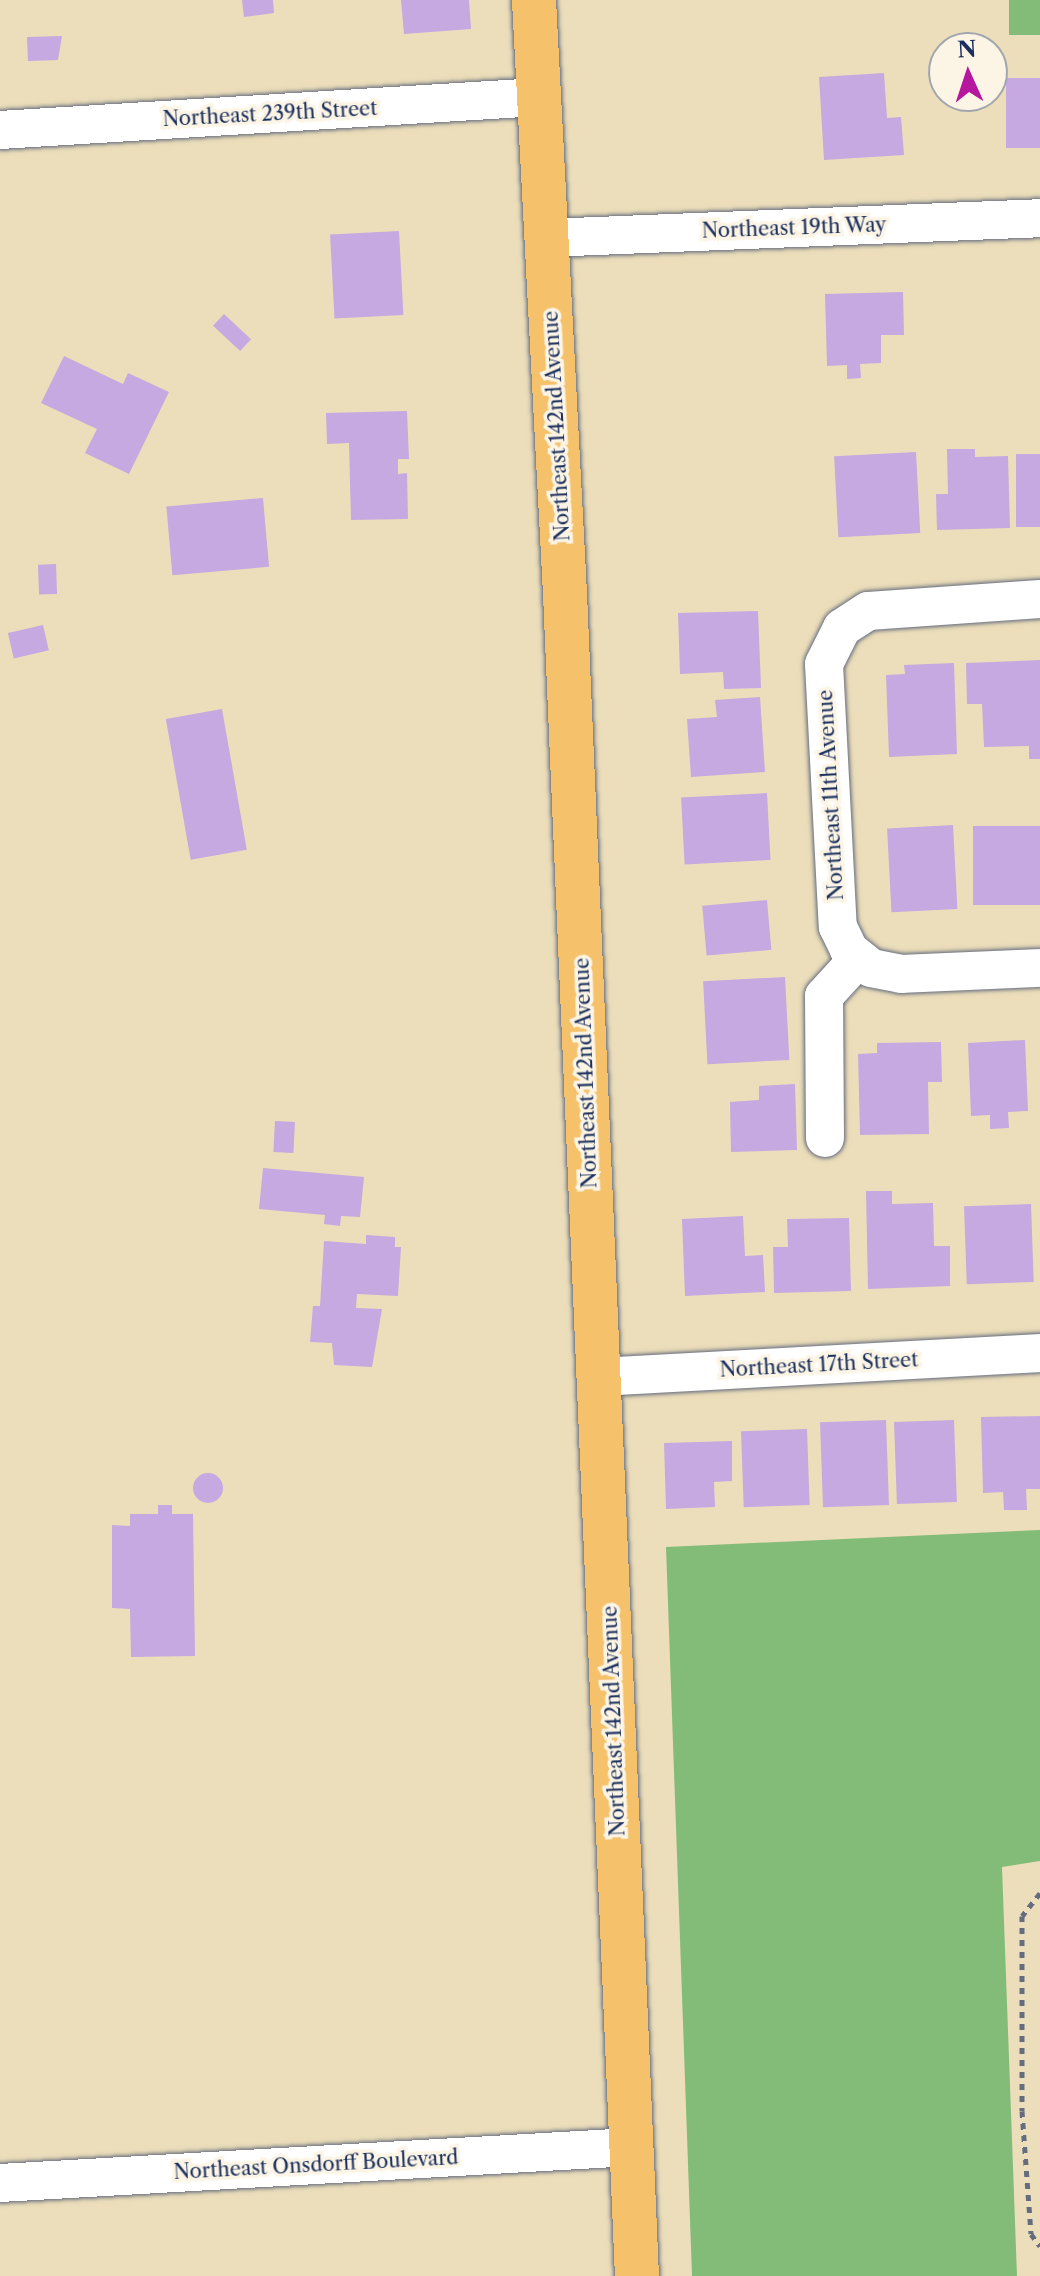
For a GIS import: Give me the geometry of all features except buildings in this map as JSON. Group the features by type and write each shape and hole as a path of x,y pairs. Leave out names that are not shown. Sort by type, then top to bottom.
{"main road":[{"name":"Northeast 142nd Avenue","path":"534,0 599,1377 637,2276"}],"street":[{"name":"Northeast 239th Street","path":"0,130 540,97"},
{"name":"Northeast 19th Way","path":"547,238 1040,218"},
{"name":"Northeast 11th Avenue","path":"858,959 838,927 824,664 842,628 883,607 1040,599"},
{"path":"825,1138 824,996 858,959 901,974 1040,968"},
{"name":"Northeast 17th Street","path":"599,1377 1040,1353"},
{"name":"Northeast Onsdorff Boulevard","path":"0,2183 632,2147"}],"path":[{"path":"1040,1893 1027,1905 1022,1931 1022,2111 1031,2234 1040,2246"}],"green space":[{"path":"1009,0 1040,0 1040,35 1009,35"},
{"path":"1040,1530 1040,1861 1002,1867 1017,2276 692,2276 666,1547"}]}
